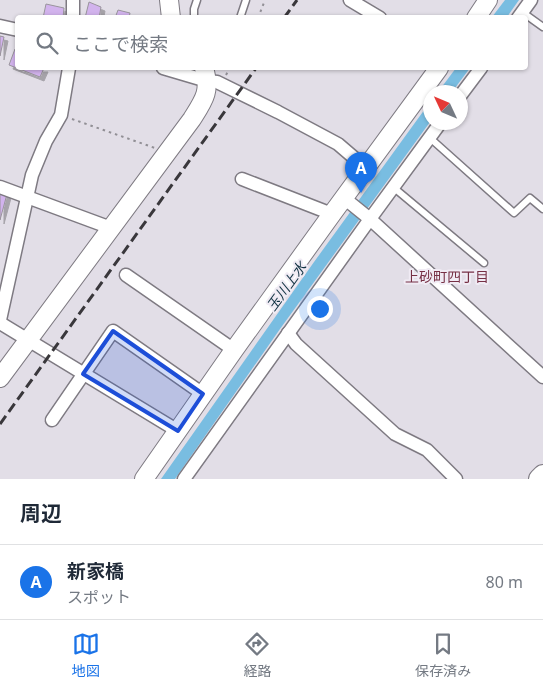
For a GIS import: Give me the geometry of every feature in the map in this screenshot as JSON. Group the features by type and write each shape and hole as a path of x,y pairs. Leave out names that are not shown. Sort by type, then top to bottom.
{"main road":[{"path":"539,479 543,475"}],"street":[{"path":"73,0 73,15"},
{"path":"170,0 170,15"},
{"path":"350,0 375,15"},
{"path":"478,15 488,0"},
{"path":"520,15 531,0"},
{"path":"0,26 15,29"},
{"path":"68,70 60,115 34,168 0,322 28,341 178,431"},
{"path":"178,70 206,74 217,82 338,144 366,168"},
{"path":"144,479 234,350 332,214 346,200 366,168 438,70"},
{"path":"468,85 480,70"},
{"path":"0,378 168,152 204,100 206,95 206,74"},
{"path":"184,479 288,333 367,217 393,187 436,130"},
{"path":"242,179 332,214"},
{"path":"0,188 111,228"},
{"path":"346,200 543,378"},
{"path":"126,275 234,350"},
{"path":"52,420 113,332 203,394"},
{"path":"288,333 296,344 396,434 427,450 456,479"}],"lane":[{"path":"194,15 197,0"},
{"path":"241,15 246,0"},
{"path":"528,19 543,27"},
{"path":"430,138 514,213 530,198 543,209"},
{"path":"393,187 484,263"}],"path":[{"path":"259,15 265,0"},
{"path":"60,115 168,152"}],"highlighted area":[{"path":"113,331 203,394 178,431 83,374"}],"water":[{"path":"505,0 519,0 508,15 494,15"},
{"path":"454,70 468,70 457,85 443,85"},
{"path":"423,112 424,130 280,329 175,479 161,479"}],"building":[{"path":"89,2 101,7 100,15 86,15"},
{"path":"46,4 64,8 63,15 44,15"},
{"path":"118,10 130,13 130,15 116,15"},
{"path":"0,36 4,37 0,56"},
{"path":"15,49 15,67 9,65"},
{"path":"22,70 43,70 40,77"},
{"path":"0,193 7,194 0,220"}],"railway":[{"path":"286,15 297,0"},
{"path":"0,424 255,70"}],"place":[{"name":"新家橋","path":"361,193"}],"district":[{"name":"上砂町四丁目","path":"447,276"}],"water label":[{"name":"玉川上水","path":"286,286"}]}
